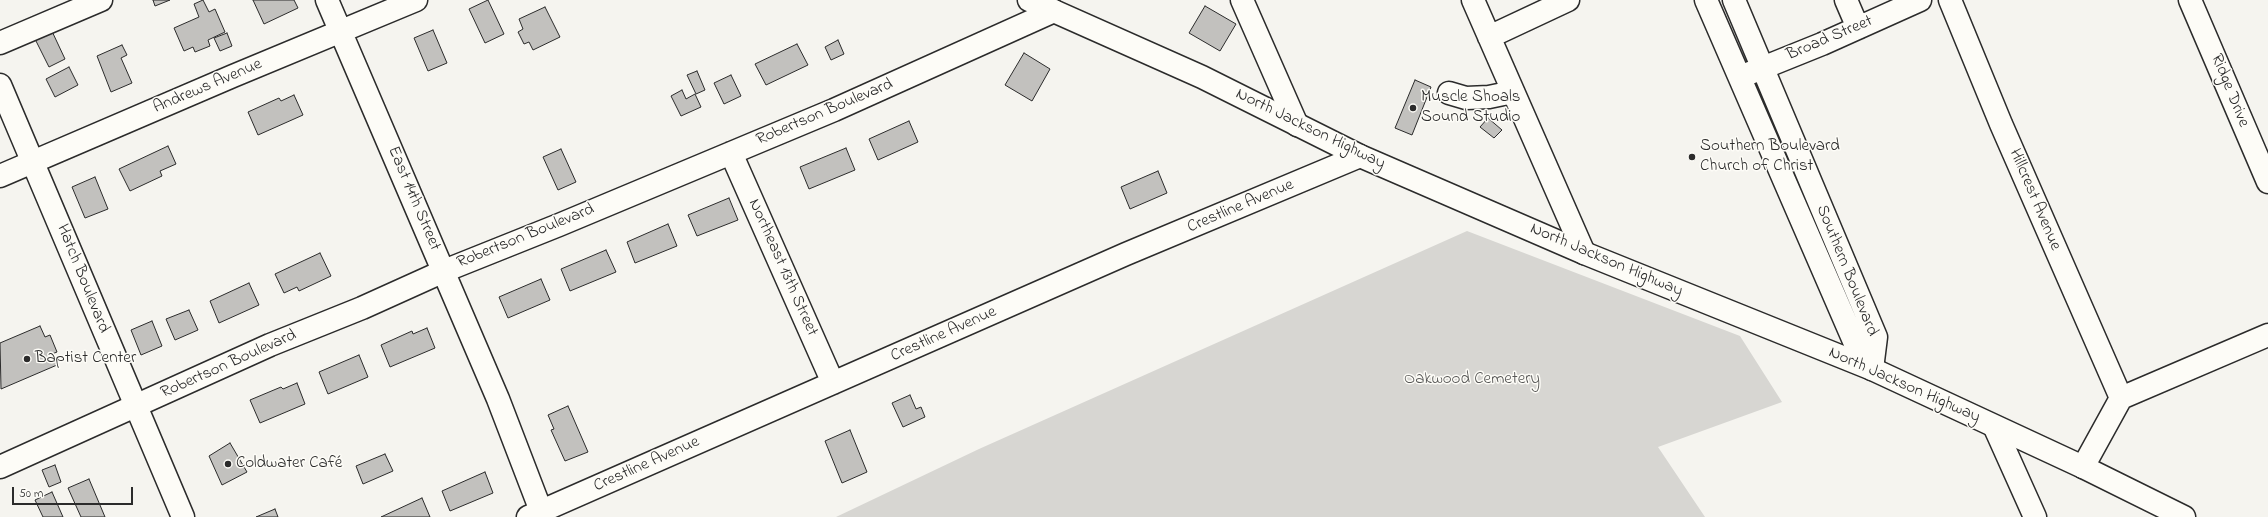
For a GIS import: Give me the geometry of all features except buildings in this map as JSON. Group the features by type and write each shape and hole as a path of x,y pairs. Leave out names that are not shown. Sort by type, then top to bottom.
{"street":[{"path":"0,42 101,0"},
{"name":"East 14th Street","path":"327,0 444,271 500,406 534,514"},
{"name":"Andrews Avenue","path":"0,176 416,0"},
{"name":"North Jackson Highway","path":"1030,0 1202,77 1360,156 1584,253 1872,369 1995,428 2083,467 2184,517"},
{"path":"1242,0 1297,125"},
{"path":"1473,0 1584,253"},
{"path":"1489,37 1568,0"},
{"name":"Southern Boulevard","path":"1706,0 1854,341 1872,369"},
{"name":"Southern Boulevard","path":"1734,0 1876,337 1872,369"},
{"path":"1846,0 1858,28"},
{"name":"Broad Street","path":"1740,77 1858,28 1920,0"},
{"name":"Hillcrest Avenue","path":"1950,0 2001,124 2120,398"},
{"name":"Ridge Drive","path":"2190,0 2268,182"},
{"name":"Robertson Boulevard","path":"0,468 135,408 270,345 362,308 444,271 559,225 855,101 1054,11"},
{"name":"Hatch Boulevard","path":"0,85 34,162 135,408 183,517"},
{"path":"1449,93 1466,98 1490,97 1513,92"},
{"name":"Northeast 13th Street","path":"731,153 833,383"},
{"name":"Crestline Avenue","path":"534,514 1126,254 1360,156"},
{"path":"2083,467 2120,398 2268,334"},
{"path":"1995,428 2035,517"}],"green space":[{"name":"Oakwood Cemetery","path":"1467,231 1740,336 1782,402 1658,447 1705,517 836,517 979,449"}],"place":[{"name":"Muscle Shoals Sound Studio","path":"1413,108"},
{"name":"Southern Boulevard Church of Christ","path":"1692,157"},
{"name":"Baptist Center","path":"27,359"},
{"name":"Coldwater Café","path":"228,464"}]}
